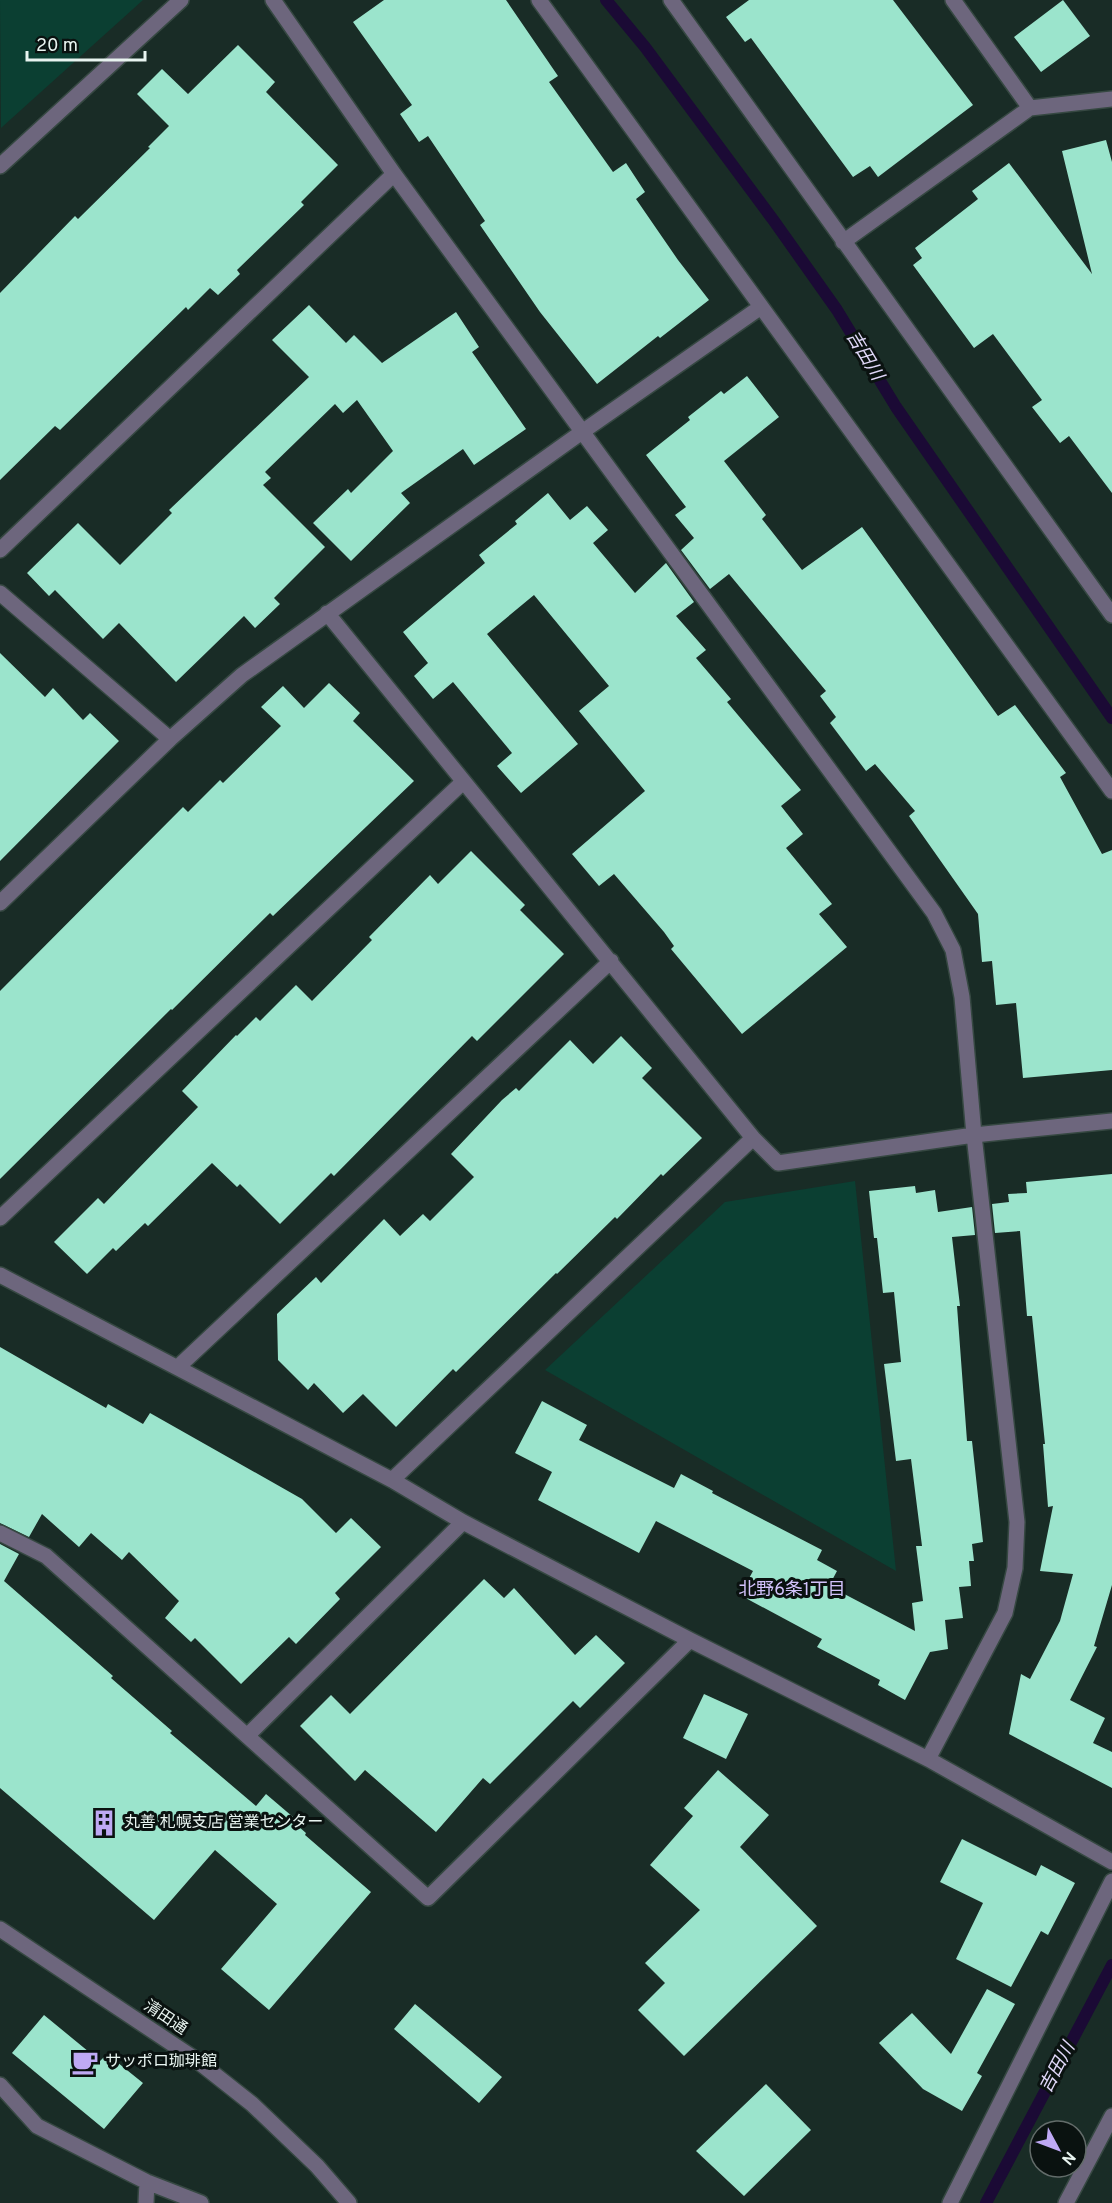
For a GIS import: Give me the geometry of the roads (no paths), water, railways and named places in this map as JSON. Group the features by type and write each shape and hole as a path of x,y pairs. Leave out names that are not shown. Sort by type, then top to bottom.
{"street":[{"path":"0,166 181,0"},
{"path":"273,0 394,174 933,913 953,950 962,997 974,1136 1017,1522 1015,1568 1005,1613 928,1759"},
{"path":"539,0 1112,791"},
{"path":"671,0 1112,615"},
{"path":"953,0 1030,108"},
{"path":"843,242 1030,108 1112,99"},
{"path":"0,550 394,174"},
{"path":"0,903 170,739 242,675 760,307"},
{"path":"0,593 170,739"},
{"path":"327,613 753,1138 778,1163 974,1136 1112,1121"},
{"path":"0,1218 463,782"},
{"path":"178,1367 611,961"},
{"path":"392,1480 753,1138"},
{"path":"0,1275 392,1480 463,1522 690,1640 928,1759 1112,1862"},
{"path":"248,1735 463,1522"},
{"path":"0,1533 46,1556 428,1898 690,1640"},
{"path":"950,2203 1112,1881"},
{"name":"清田通","path":"0,1929 195,2059 252,2104 317,2166 346,2202"},
{"path":"0,2085 37,2126 147,2182 201,2203"},
{"path":"1066,2203 1111,2120"},
{"path":"146,2203 147,2182"}],"waterway":[{"name":"吉田川","path":"606,0 645,47 837,310 896,407 1112,718"},
{"name":"吉田川","path":"986,2203 1112,1965"}],"place":[{"name":"丸善 札幌支店 営業センター","path":"104,1823"},
{"name":"サッポロ珈琲館","path":"85,2062"}],"district":[{"name":"北野6条1丁目","path":"792,1590"}]}
